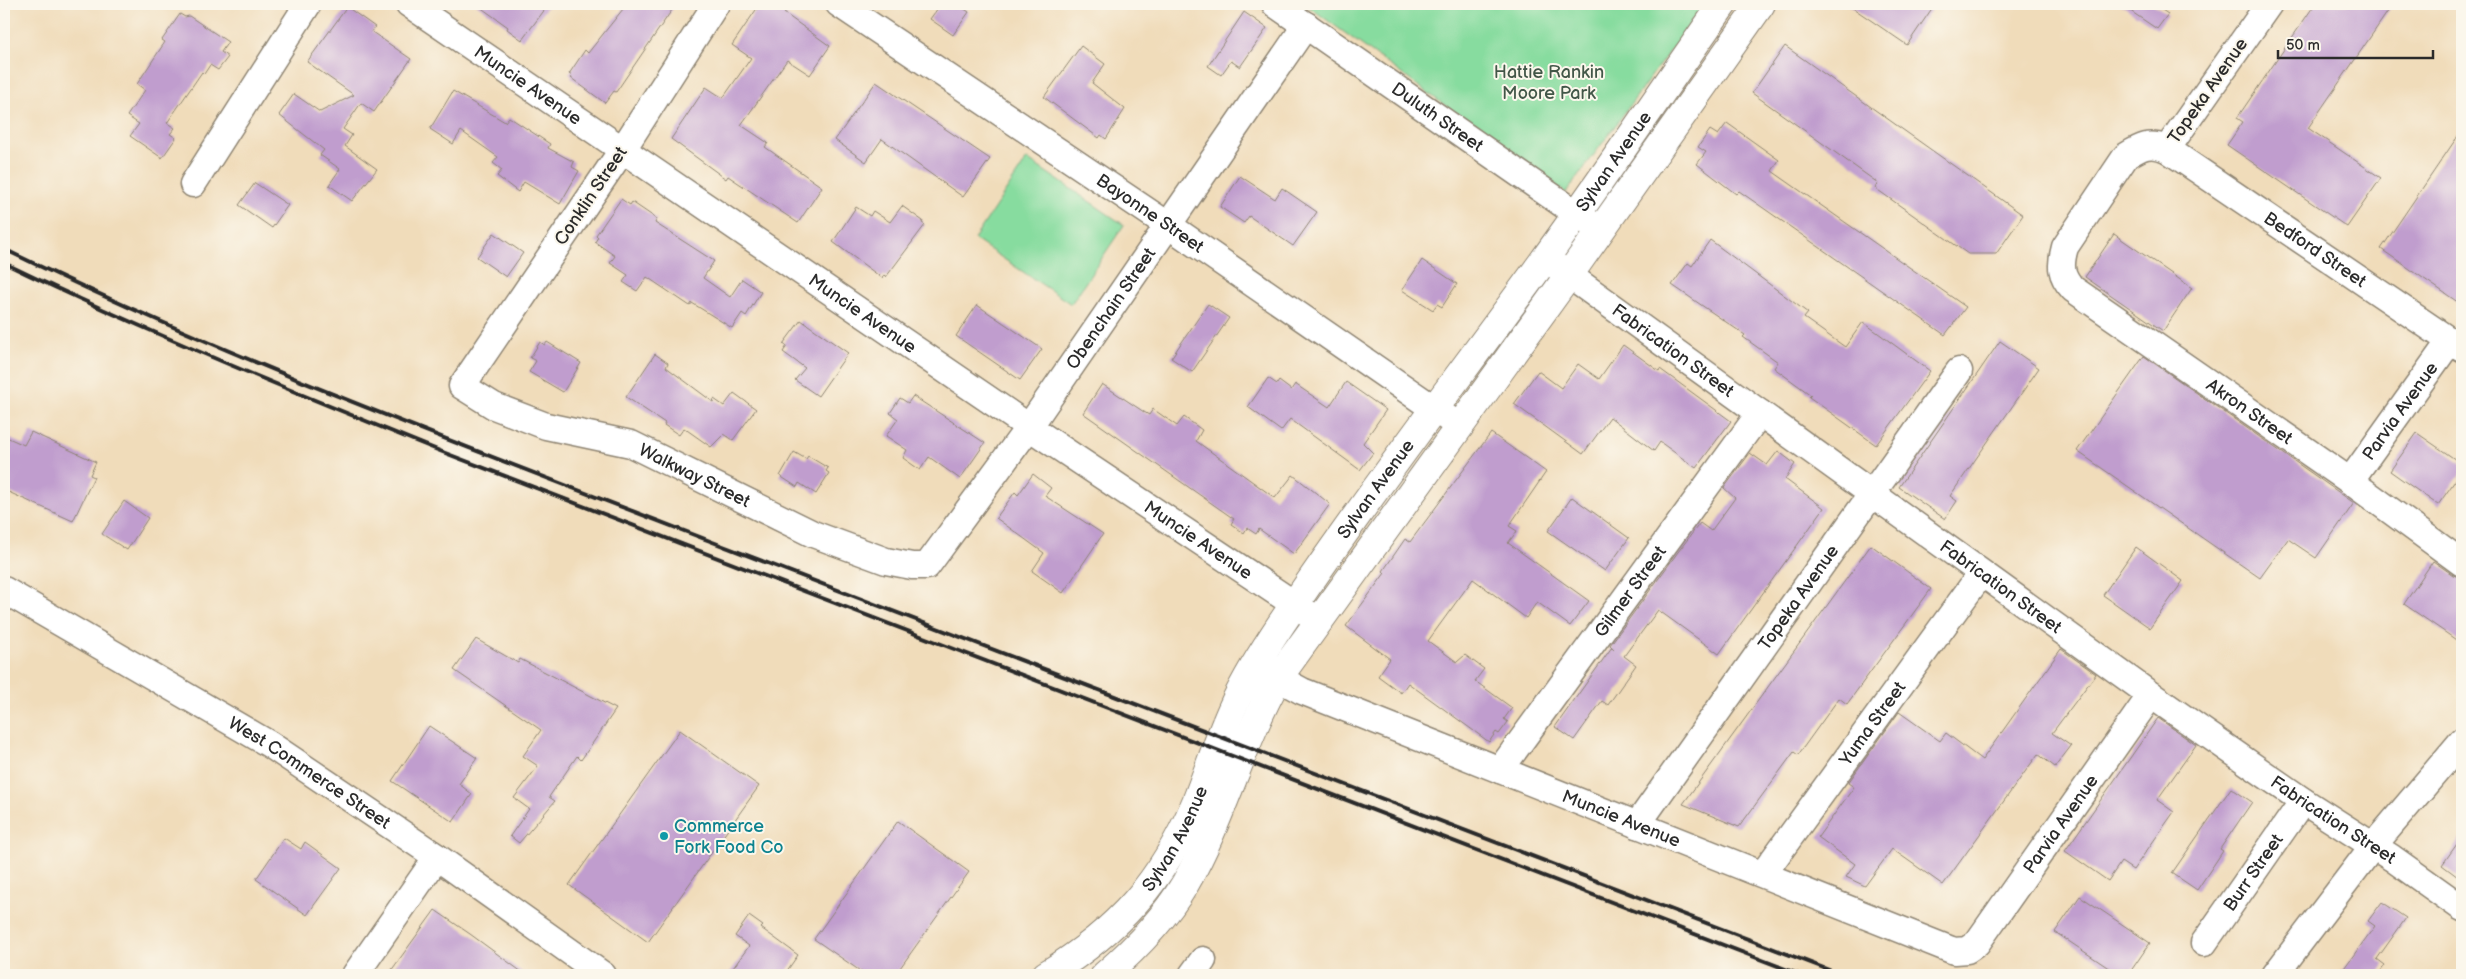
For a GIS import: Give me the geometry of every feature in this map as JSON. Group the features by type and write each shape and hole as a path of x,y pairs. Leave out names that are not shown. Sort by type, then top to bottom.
{"main road":[{"name":"Sylvan Avenue","path":"1046,975 1078,955 1110,930 1160,873 1195,804 1237,697 1254,666 1295,604 1433,409 1545,258 1722,4"},
{"name":"Sylvan Avenue","path":"1105,975 1151,930 1184,885 1220,810 1255,722 1278,678 1761,4"}],"street":[{"path":"193,184 308,4"},
{"name":"Muncie Avenue","path":"409,4 1028,427 1318,620"},
{"name":"Conklin Street","path":"462,386 622,149 716,4"},
{"name":"Bayonne Street","path":"840,4 1168,224 1459,426"},
{"name":"Duluth Street","path":"1275,4 1600,230"},
{"name":"Topeka Avenue","path":"2065,248 2126,156 2140,147 2155,144 2167,149 2269,4"},
{"name":"Obenchain Street","path":"928,566 1028,427 1306,25"},
{"name":"Bedford Street","path":"2167,149 2456,345"},
{"name":"Akron Street","path":"2065,248 2061,265 2063,278 2073,288 2350,481 2462,562"},
{"name":"Fabrication Street","path":"1545,258 1981,574 2303,801 2373,846 2462,908"},
{"name":"Parvia Avenue","path":"2350,481 2456,345"},
{"name":"Topeka Avenue","path":"1637,825 1959,371"},
{"name":"Walkway Street","path":"462,386 494,406 546,426 631,444 813,534 886,561 912,566 928,566"},
{"name":"Gilmer Street","path":"1500,770 1760,413"},
{"name":"Yuma Street","path":"1763,874 1981,574"},
{"name":"West Commerce Street","path":"4,590 269,744 437,857 603,975"},
{"name":"Muncie Avenue","path":"1278,678 1302,691 1954,951 1967,950"},
{"name":"Parvia Avenue","path":"1967,950 1977,943 2152,695"},
{"path":"2275,975 2373,846 2462,741"},
{"name":"Burr Street","path":"2204,943 2303,801"},
{"path":"355,975 437,857"}],"green space":[{"name":"Hattie Rankin Moore Park","path":"1305,4 1704,4 1566,193"},
{"path":"1027,159 1124,225 1071,304 974,239"}],"building":[{"path":"476,4 549,4 522,40 507,29 508,27"},
{"path":"627,4 676,4 616,92 614,91 605,103 571,78 572,76 569,74 585,50 588,53"},
{"path":"760,4 791,4 784,13 830,46 810,75 787,60 741,125 768,143 765,147 822,187 798,223 728,176 726,179 671,139 706,87 723,98 751,58 732,45"},
{"path":"941,4 957,4 969,12 953,35 930,19"},
{"path":"1847,4 1935,4 1907,45"},
{"path":"2120,4 2153,4 2168,14 2157,29"},
{"path":"2315,4 2393,4 2308,128 2381,178 2347,227 2227,145 2243,122 2237,118"},
{"path":"347,7 375,27 372,32 411,59 374,112 361,103 343,129 352,135 345,146 377,169 352,201 329,185 340,169 320,155 324,150 279,115 294,94 320,112 354,95 307,62"},
{"path":"1244,12 1267,28 1240,67 1231,61 1221,75 1208,66"},
{"path":"180,14 185,17 189,16 228,42 221,52 228,57 218,70 210,65 204,74 202,72 167,123 175,128 170,134 176,138 162,158 130,136 139,124 127,116 145,90 137,84 165,42 162,40"},
{"path":"1081,46 1105,64 1092,83 1125,109 1106,139 1101,135 1099,138 1044,97"},
{"path":"1785,46 2023,215 1996,254 1968,254 1875,188 1878,183 1752,93"},
{"path":"876,82 990,159 963,197 882,139 866,162 835,140"},
{"path":"453,91 505,122 509,117 550,144 548,148 574,162 572,167 579,171 560,204 524,182 518,192 497,176 502,170 493,163 498,157 461,131 453,144 430,129"},
{"path":"1727,123 1779,160 1772,171 1966,307 1945,335 1739,191 1736,194 1697,164 1706,152 1698,147 1710,130 1718,135"},
{"path":"2462,130 2462,305 2381,249"},
{"path":"1240,176 1275,199 1282,188 1317,212 1293,246 1249,216 1244,223 1220,207"},
{"path":"255,183 288,205 272,228 239,205"},
{"path":"621,199 630,205 632,202 657,219 655,223 714,261 703,278 730,297 742,279 761,292 746,316 742,313 732,328 692,303 690,306 647,277 637,291 623,282 628,275 610,263 615,256 595,242 598,237 596,235"},
{"path":"902,206 923,221 922,223 925,225 886,277 884,275 882,278 833,242 856,207 870,216 873,211 890,222"},
{"path":"494,233 523,253 506,277 477,257"},
{"path":"2114,234 2192,288 2163,331 2085,277"},
{"path":"1710,240 1808,313 1804,318 1845,347 1863,322 1930,371 1876,445 1809,397 1811,395 1774,368 1778,362 1743,337 1745,335 1672,285 1688,263 1692,266"},
{"path":"1422,260 1457,284 1442,307 1437,304 1433,310 1402,290"},
{"path":"1208,304 1229,318 1192,372 1171,358"},
{"path":"977,305 1042,349 1020,380 956,336"},
{"path":"801,320 848,353 818,396 795,380 805,368 783,352 787,346 783,344"},
{"path":"2000,341 2039,368 1950,496 1957,501 1945,519 1899,487"},
{"path":"540,342 545,345 547,342 581,363 563,392 529,372 536,361 530,358"},
{"path":"1623,345 1659,371 1660,369 1731,421 1696,468 1660,442 1654,451 1610,417 1583,454 1514,404 1538,371 1561,388 1578,364 1599,379"},
{"path":"655,354 668,363 666,367 713,402 714,399 724,406 734,393 756,409 733,440 724,434 711,447 684,428 679,435 664,425 665,423 626,397"},
{"path":"2144,356 2354,503 2316,558 2288,539 2260,578 2077,451"},
{"path":"1268,378 1277,384 1279,381 1291,390 1295,384 1329,407 1346,382 1386,410 1363,443 1373,453 1360,470 1290,419 1281,431 1248,407"},
{"path":"1102,384 1149,415 1153,409 1177,426 1184,417 1202,430 1196,441 1275,498 1293,475 1330,504 1294,554 1259,529 1256,534 1247,528 1244,533 1231,524 1234,519 1083,413"},
{"path":"913,396 985,443 960,479 929,457 920,470 903,458 907,450 886,436 898,419 890,413 900,398 908,403"},
{"path":"31,432 96,462 90,475 94,477 73,521 4,490 4,436 24,445"},
{"path":"1491,433 1546,472 1509,526 1517,531 1508,543 1589,601 1570,626 1537,602 1526,618 1473,579 1428,641 1457,662 1465,655 1484,669 1475,681 1512,708 1504,719 1508,722 1499,734 1496,732 1489,742 1408,683 1401,693 1378,676 1390,659 1346,626 1385,573 1383,571 1405,539 1410,542"},
{"path":"2417,433 2462,464 2462,471 2438,505 2390,471"},
{"path":"1778,451 1795,464 1785,479 1824,508 1719,654 1658,610 1624,656 1636,665 1608,705 1602,701 1574,740 1555,727 1612,647 1610,645 1700,523 1711,531 1735,498 1724,488 1750,453 1767,465"},
{"path":"794,452 806,459 808,456 828,468 826,471 829,473 816,494 799,483 797,487 780,476"},
{"path":"1033,474 1051,488 1045,496 1103,534 1063,593 1032,571 1044,553 996,518 1015,492 1018,495"},
{"path":"1572,497 1629,538 1605,571 1548,531"},
{"path":"124,501 148,518 127,550 102,534"},
{"path":"1871,545 1931,589 1847,704 1839,698 1798,755 1794,752 1739,827 1683,804"},
{"path":"2136,547 2183,581 2150,628 2103,595"},
{"path":"2433,561 2453,575 2462,578 2462,644 2404,604"},
{"path":"476,639 518,663 520,659 616,709 581,760 577,756 549,797 555,801 519,843 510,836 529,809 514,798 538,766 523,756 541,730 454,670"},
{"path":"2061,649 2096,674 2052,733 2071,746 2055,767 2038,754 1943,885 1892,849 1865,886 1846,877 1855,864 1818,837 1854,787 1848,783 1899,712 1940,741 1946,733 1982,760"},
{"path":"2158,718 2196,745 2157,800 2174,812 2133,870 2121,862 2108,881 2065,851"},
{"path":"429,726 477,758 459,784 472,794 453,822 392,781"},
{"name":"Commerce Fork Food Co","path":"680,730 759,786 648,942 569,885"},
{"path":"2231,788 2252,802 2220,849 2223,851 2197,890 2172,873"},
{"path":"898,821 969,872 895,975 866,975 814,939"},
{"path":"2462,837 2462,880 2442,865"},
{"path":"284,838 301,849 305,842 341,868 307,915 256,879"},
{"path":"2080,896 2150,943 2128,975 2119,975 2055,932"},
{"path":"2382,902 2406,918 2377,959 2385,965 2378,975 2339,975 2375,926 2368,921"},
{"path":"435,910 470,934 526,975 388,975"},
{"path":"749,916 763,926 761,928 798,955 784,975 728,975 749,946 735,936"}],"railway":[{"path":"4,249 178,329 443,438 1842,975"},
{"path":"4,263 166,337 275,384 440,451 1801,975"}],"place":[{"name":"Commerce Fork Food Co","path":"664,836"}]}
